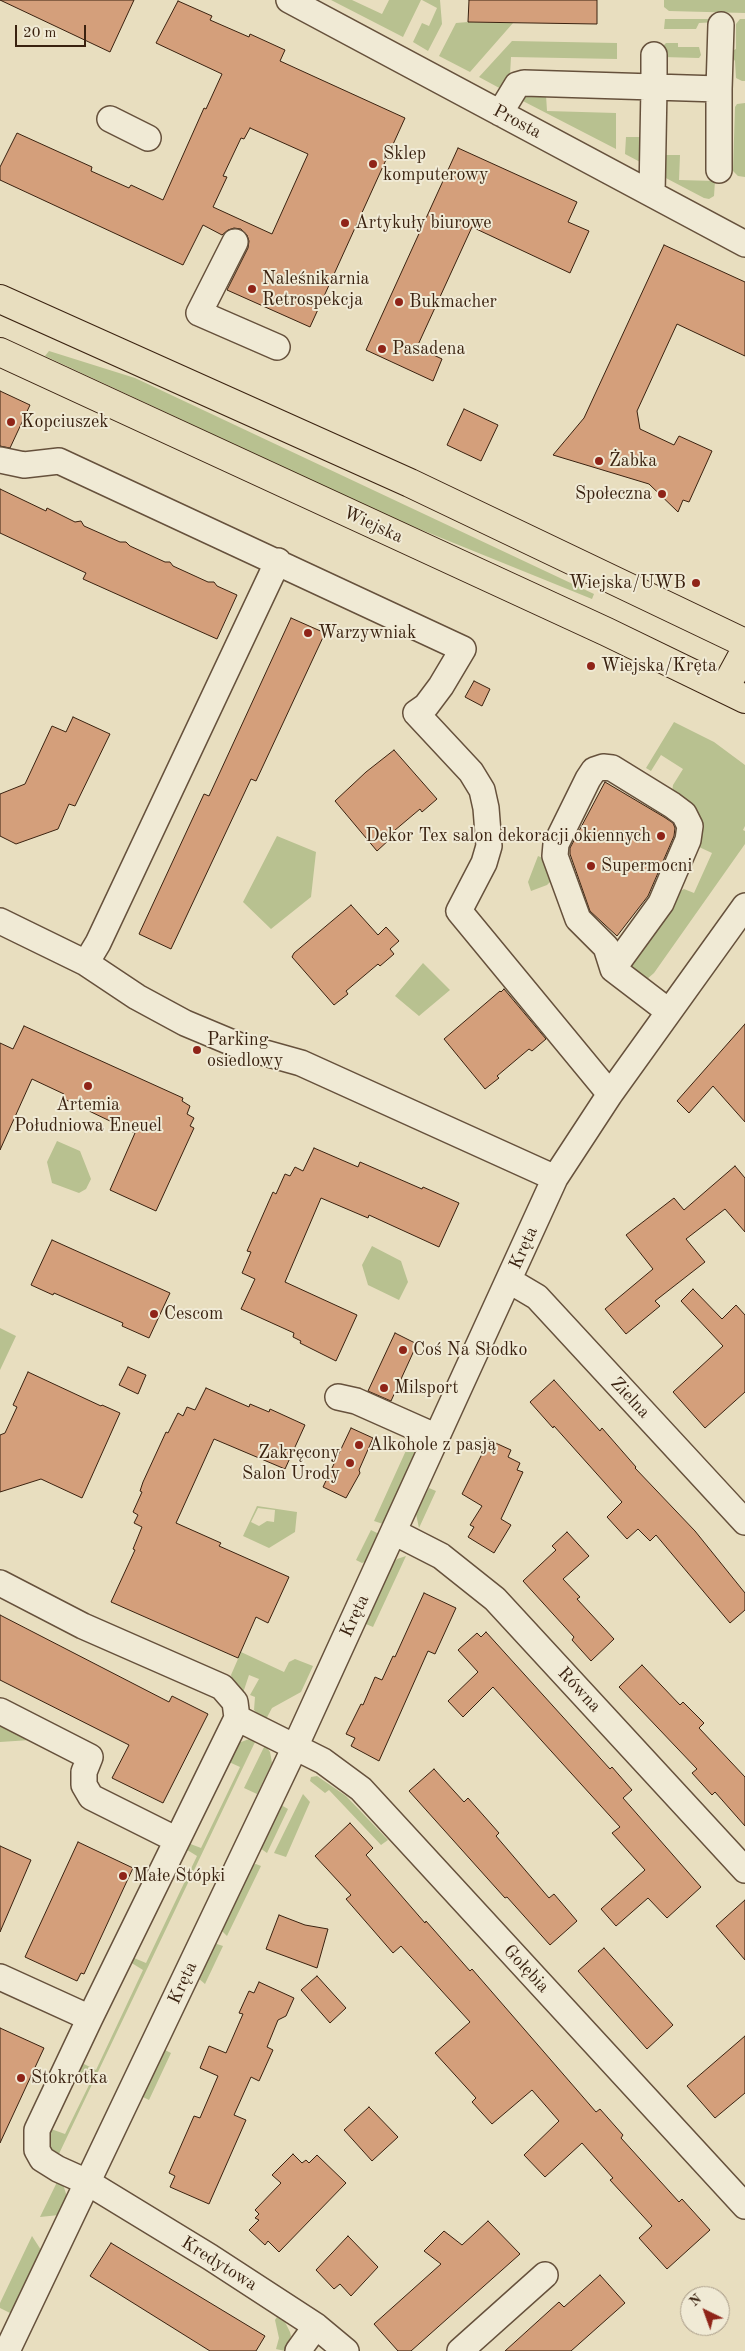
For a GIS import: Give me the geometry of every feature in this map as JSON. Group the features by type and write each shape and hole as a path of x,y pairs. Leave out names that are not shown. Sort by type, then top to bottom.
{"main road":[{"path":"0,299 401,479 745,644"},
{"name":"Wiejska","path":"0,352 735,694"},
{"path":"735,694 745,651"}],"street":[{"name":"Prosta","path":"289,0 745,244"},
{"path":"719,170 721,25"},
{"path":"652,194 654,55"},
{"path":"500,113 517,85 524,83 719,89"},
{"path":"110,119 148,138"},
{"path":"235,242 199,313 277,347"},
{"path":"0,460 24,465 59,461 278,561 463,649 441,686 426,706 416,713 471,772 482,790 486,808 489,846 484,863 459,911 610,1094"},
{"path":"86,963 98,942 278,561"},
{"path":"614,969 662,903 688,840 690,826 684,814 672,805 612,768 603,767 594,770 588,779 556,844 556,856 578,919 606,947 614,969 668,1010"},
{"name":"Kręta","path":"8,2351 295,1747 510,1281 555,1178 668,1010 745,906"},
{"path":"0,921 86,963 137,997 185,1023 240,1046 301,1063 555,1178"},
{"name":"Zielna","path":"510,1281 537,1297 745,1522"},
{"path":"338,1398 349,1398 437,1437"},
{"name":"Równa","path":"394,1532 441,1556 495,1599 745,1870"},
{"path":"0,1583 83,1626 222,1687 235,1702 238,1718"},
{"path":"0,1711 90,1757 84,1772 84,1785 91,1797 177,1840"},
{"name":"Gołębia","path":"238,1718 323,1760 361,1789 745,2206"},
{"name":"Kredytowa","path":"238,1718 90,2018 38,2130 37,2150 42,2159 58,2169 88,2182 210,2257 316,2326 346,2351"},
{"path":"0,1977 90,2018"},
{"path":"460,2351 545,2275"},
{"path":"298,2351 316,2326"}],"green space":[{"path":"331,0 352,0 382,14 389,0 421,0 403,37"},
{"path":"422,0 440,0 442,24 428,51 413,42 422,23 429,26 437,8"},
{"path":"664,0 745,0 745,13 669,11 664,7"},
{"path":"665,19 717,19 717,22 699,23 696,29 664,29"},
{"path":"740,19 745,19 745,81 736,78 735,61 732,57 732,51 736,49 736,24"},
{"path":"456,23 513,23 470,72 439,56"},
{"path":"512,41 617,43 617,59 511,57 510,75 503,90 479,77"},
{"path":"666,43 678,43 678,47 699,47 701,55 699,58 663,57 663,46"},
{"path":"519,95 546,95 547,111 616,113 616,149 519,99"},
{"path":"745,103 745,177 738,176 733,171 735,107 737,104"},
{"path":"626,137 642,137 642,163 625,154"},
{"path":"664,155 680,155 679,180 715,181 714,196 709,199 704,198 662,176"},
{"path":"49,351 135,378 594,594 592,599 397,520 45,356"},
{"path":"674,722 714,742 745,765 745,826 743,830 745,831 745,844 654,973 646,980 633,971 631,961 677,893 684,889 694,893 712,853 699,847 672,792 673,785 683,769 661,755 651,771 646,768"},
{"path":"277,836 316,852 311,897 271,929 243,902"},
{"path":"538,856 547,860 551,881 547,885 531,891 528,882"},
{"path":"423,963 450,990 419,1016 395,996"},
{"path":"57,1141 80,1151 91,1179 86,1189 79,1193 52,1183 47,1162"},
{"path":"372,1246 401,1261 408,1282 399,1300 368,1285 362,1265"},
{"path":"0,1328 16,1336 0,1370"},
{"path":"413,1435 421,1442 383,1524 374,1521"},
{"path":"429,1488 436,1491 419,1528 416,1514"},
{"path":"257,1506 297,1512 295,1532 269,1548 243,1536","holes":["258,1508 275,1510 274,1522 267,1521 259,1526 251,1522"]},
{"path":"371,1530 379,1534 365,1562 362,1563 356,1560"},
{"path":"406,1556 373,1627 366,1624 393,1563 397,1559"},
{"path":"241,1652 284,1672 289,1662 295,1659 313,1666 301,1692 272,1708 265,1721 254,1710 255,1697 250,1695 259,1679 249,1675 243,1693 233,1683 231,1675"},
{"path":"0,1720 30,1740 0,1742"},
{"path":"249,1739 256,1740 57,2158 49,2149 48,2134 51,2129 65,2134 90,2083 78,2077 77,2074 84,2064 96,2070 143,1970 130,1962 134,1958 146,1963 197,1856 184,1848 188,1843 201,1848 240,1767 229,1762 236,1744"},
{"path":"265,1745 270,1752 272,1763 257,1794 244,1788"},
{"path":"317,1776 346,1796 388,1840 381,1845 329,1790 325,1793 310,1781 311,1777"},
{"path":"303,1794 310,1802 286,1857 274,1853"},
{"path":"281,1805 288,1809 267,1853 260,1848"},
{"path":"252,1865 261,1866 227,1936 221,1930"},
{"path":"214,1943 223,1946 205,1984 198,1978"},
{"path":"165,2050 171,2053 149,2100 143,2097 143,2094"},
{"path":"58,2180 63,2184 67,2197 59,2215 40,2217"},
{"path":"32,2236 41,2250 12,2314 0,2308 0,2303"},
{"path":"277,2317 285,2322 291,2336 285,2351 276,2349 279,2338 275,2320"}],"building":[{"path":"0,0 134,0 110,52"},
{"path":"469,0 597,0 597,24 468,22"},
{"path":"178,1 212,16 210,20 249,37 250,34 285,50 280,61 405,118 310,327 227,290 248,248 249,241 247,235 241,229 234,228 222,235 203,225 183,265 0,180 0,167 17,133 92,167 91,171 129,188 131,185 163,200 204,108 206,109 222,74 156,43","holes":["250,128 308,154 272,234 213,207 227,177 223,176 241,138 244,139"]},
{"path":"458,148 577,202 568,222 589,231 570,273 472,227 417,347 442,359 433,381 366,350"},
{"path":"664,245 745,282 745,356 677,324 637,411 640,429 674,445 679,436 712,451 689,502 683,500 678,512 649,484 553,455 584,418"},
{"name":"Kopciuszek","path":"0,391 30,405 10,448 0,446"},
{"path":"464,409 498,425 481,461 447,445"},
{"path":"0,489 46,511 47,508 75,522 81,521 84,526 120,542 126,542 130,546 165,562 170,562 173,566 208,582 214,582 217,586 237,595 217,639 83,579 86,573 0,533"},
{"path":"291,618 325,633 256,781 251,779 171,949 139,934 204,794 209,796"},
{"path":"474,681 490,689 482,706 465,697"},
{"path":"73,717 110,734 75,806 69,804 58,829 16,844 0,836 0,794 25,784 52,726 66,732"},
{"path":"394,750 437,799 422,812 420,809 388,836 390,839 377,851 335,801 366,772"},
{"path":"605,782 664,817 673,823 675,828 674,836 648,896 617,936 590,911 570,854 570,848"},
{"path":"351,905 378,935 386,927 399,941 390,949 394,954 380,966 378,964 346,991 348,994 334,1005 292,957 294,953"},
{"path":"504,989 546,1039 532,1051 529,1049 497,1076 499,1078 485,1089 444,1039"},
{"path":"745,1024 745,1122 713,1086 689,1113 677,1101"},
{"path":"24,1026 183,1098 182,1101 190,1106 187,1114 194,1118 190,1126 194,1128 156,1211 110,1190 135,1133 62,1098 64,1094 32,1079 0,1150 0,1043 13,1049"},
{"path":"314,1148 358,1167 360,1162 459,1203 439,1247 369,1215 368,1218 321,1198 285,1282 357,1315 336,1361 300,1343 301,1341 293,1337 294,1333 241,1309 255,1279 242,1273 251,1252 247,1251 273,1192 276,1194 285,1174 290,1176 295,1167 303,1171"},
{"path":"735,1166 745,1178 745,1232 725,1209 686,1239 705,1262 655,1301 660,1306 626,1334 605,1309 653,1269 626,1235 674,1198 684,1210"},
{"path":"52,1240 170,1293 149,1338 122,1326 123,1323 31,1285"},
{"path":"693,1289 722,1319 736,1305 745,1315 745,1392 705,1428 673,1392 723,1346 681,1301"},
{"path":"395,1333 417,1344 391,1401 368,1391"},
{"path":"128,1367 146,1375 138,1394 119,1385"},
{"path":"28,1372 120,1413 82,1498 41,1479 0,1492 0,1435 5,1433 17,1407 13,1405"},
{"path":"554,1380 600,1431 602,1428 635,1468 695,1531 745,1593 745,1610 730,1623 656,1535 650,1541 638,1529 627,1539 607,1517 622,1502 530,1402"},
{"path":"206,1388 249,1407 250,1404 269,1412 270,1409 305,1425 285,1469 214,1439 176,1523 221,1543 219,1546 289,1577 268,1623 256,1617 238,1658 111,1602 135,1550 133,1549 142,1527 134,1523 138,1515 133,1512 142,1492 140,1491 143,1482 166,1432 168,1433 178,1413 183,1416 187,1407 195,1410"},
{"path":"351,1428 373,1438 359,1470 360,1473 346,1498 323,1487"},
{"path":"489,1440 511,1450 508,1457 520,1463 517,1470 523,1472 501,1519 511,1525 494,1553 468,1537 474,1527 470,1525 482,1506 462,1494"},
{"path":"567,1532 589,1556 563,1579 580,1597 577,1599 614,1639 591,1661 572,1640 574,1637 523,1581 556,1550 552,1546"},
{"path":"424,1593 456,1608 435,1654 428,1651 379,1761 351,1746 355,1738 346,1734 361,1704 363,1705 375,1677 382,1680 393,1656 395,1657"},
{"path":"0,1615 169,1702 172,1696 208,1714 163,1803 112,1778 129,1745 0,1680"},
{"path":"486,1632 610,1769 612,1767 632,1790 623,1798 701,1887 667,1918 648,1898 616,1926 601,1909 645,1870 612,1833 620,1827 493,1687 463,1717 448,1701 478,1672 458,1650 477,1633 481,1637"},
{"path":"642,1665 680,1705 683,1702 704,1723 699,1728 745,1777 745,1826 715,1792 712,1795 692,1773 697,1769 619,1687"},
{"path":"434,1769 464,1802 468,1798 499,1833 496,1836 549,1898 554,1894 577,1921 550,1945 409,1791"},
{"path":"350,1823 373,1848 366,1855 425,1923 426,1921 470,1971 472,1969 596,2112 600,2109 623,2135 621,2138 679,2202 682,2199 710,2230 667,2269 639,2238 652,2226 610,2180 613,2178 582,2143 545,2177 524,2155 559,2121 532,2090 492,2124 472,2102 476,2098 435,2053 470,2022 401,1946 393,1953 346,1899 351,1895 315,1856"},
{"path":"78,1842 133,1868 84,1974 81,1973 77,1981 25,1957"},
{"path":"0,1846 31,1860 0,1932"},
{"path":"745,1900 745,1960 716,1926"},
{"path":"279,1915 305,1925 328,1929 317,1968 266,1949"},
{"path":"604,1948 673,2025 647,2049 578,1971"},
{"path":"317,1976 346,2008 330,2023 301,1990"},
{"path":"259,1982 294,1998 286,2016 278,2020 267,2047 273,2050 259,2081 251,2077 234,2115 246,2120 209,2204 170,2187 175,2176 169,2173 194,2116 200,2118 218,2076 200,2068 209,2046 226,2053 243,2014 239,2013 249,1991 254,1993"},
{"path":"0,2028 44,2048 0,2143"},
{"path":"745,2036 745,2093 715,2118 687,2086"},
{"path":"369,2107 398,2137 372,2161 344,2130"},
{"path":"293,2154 302,2163 306,2160 309,2163 317,2155 346,2183 279,2252 268,2241 265,2245 249,2230 259,2220 255,2218 259,2214 255,2210 281,2183 272,2175"},
{"path":"488,2221 520,2254 411,2351 398,2351 374,2324 441,2264 424,2251 444,2231 462,2245"},
{"path":"348,2236 378,2267 351,2296 340,2284 334,2289 316,2270"},
{"path":"111,2243 265,2336 256,2351 210,2351 90,2276"},
{"path":"600,2275 625,2303 571,2351 505,2351 559,2302 564,2307"}],"place":[{"name":"Sklep komputerowy","path":"373,164"},
{"name":"Artykuły biurowe","path":"345,223"},
{"name":"Naleśnikarnia Retrospekcja","path":"252,289"},
{"name":"Bukmacher","path":"399,302"},
{"name":"Pasadena","path":"382,349"},
{"name":"Kopciuszek","path":"11,422"},
{"name":"Żabka","path":"599,461"},
{"name":"Społeczna","path":"662,494"},
{"name":"Wiejska/UWB","path":"696,583"},
{"name":"Warzywniak","path":"308,633"},
{"name":"Wiejska/Kręta","path":"591,666"},
{"name":"Dekor Tex salon dekoracji okiennych","path":"661,836"},
{"name":"Supermocni","path":"591,866"},
{"name":"Parking osiedlowy","path":"197,1050"},
{"name":"Artemia Południowa Eneuel","path":"88,1086"},
{"name":"Cescom","path":"154,1314"},
{"name":"Coś Na Słodko","path":"403,1350"},
{"name":"Milsport","path":"384,1388"},
{"name":"Alkohole z pasją","path":"359,1445"},
{"name":"Zakręcony Salon Urody","path":"350,1463"},
{"name":"Małe Stópki","path":"123,1876"},
{"name":"Stokrotka","path":"21,2078"}]}
